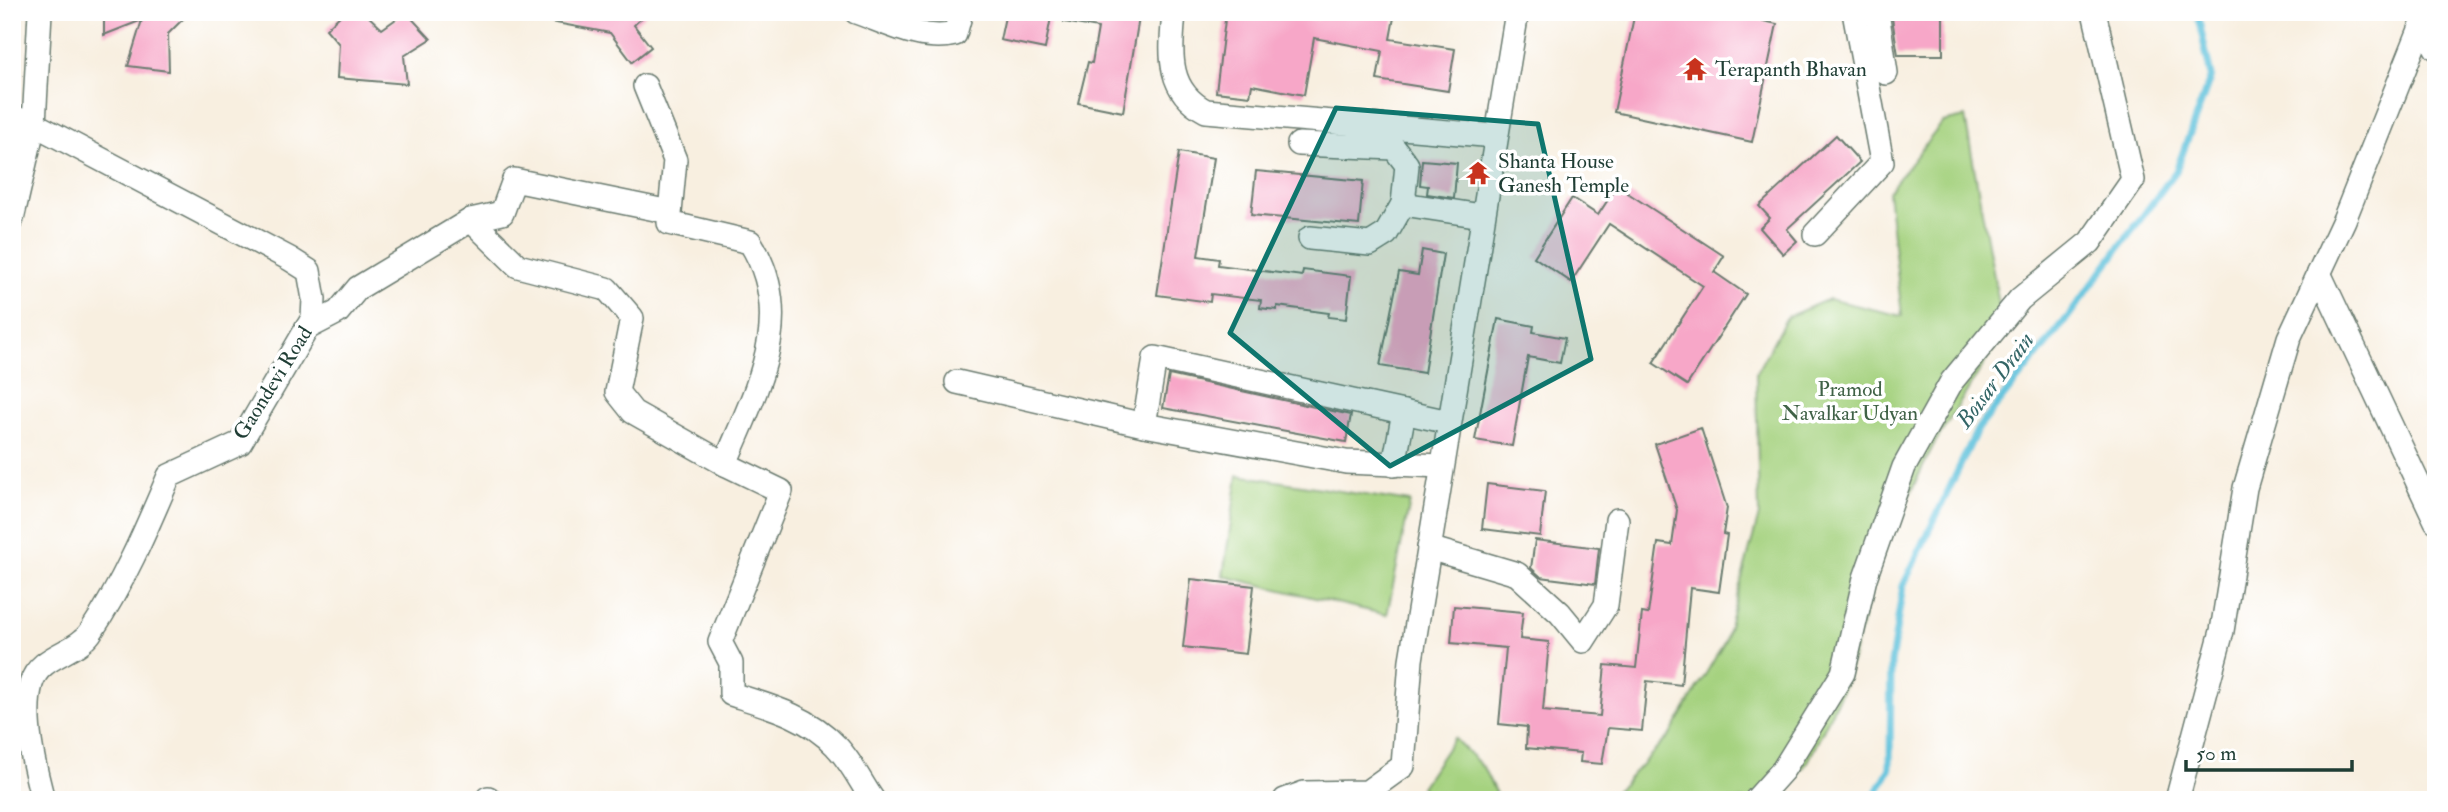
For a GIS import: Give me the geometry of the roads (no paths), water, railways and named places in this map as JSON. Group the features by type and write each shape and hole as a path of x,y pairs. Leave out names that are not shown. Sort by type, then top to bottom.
{"street":[{"path":"12,219 23,121 40,12"},
{"path":"856,12 921,35 940,38 956,34 961,12"},
{"path":"1174,12 1170,58 1175,82 1194,105 1206,111 1495,136"},
{"path":"1285,800 1304,793 1367,792 1403,766 1411,660 1517,12"},
{"path":"1815,234 1882,162 1854,12"},
{"path":"1877,12 1886,73"},
{"path":"1756,800 1783,770 1843,673 1865,578 1904,467 1952,381 2020,299 2090,242 2133,180 2094,12"},
{"path":"2426,19 2436,48"},
{"path":"2177,800 2222,631 2245,488 2289,338 2426,19"},
{"path":"645,86 675,160 669,223 750,242 763,263 772,310 772,337 763,369 725,464"},
{"name":"Gaondevi Road","path":"23,121 309,271 314,299 313,318 240,443 169,476 133,559 88,636 39,668 31,684 29,725 43,800"},
{"path":"1298,144 1394,148 1407,165 1403,204 1386,234 1370,244 1310,238"},
{"path":"307,328 338,312 358,288 471,220 502,213 514,180 670,212"},
{"path":"1403,204 1482,216"},
{"path":"471,220 518,266 607,289 632,318 617,392 633,412 725,464 780,491 720,642 731,663 731,694 785,710 818,730 838,747 873,800"},
{"path":"2319,273 2436,522"},
{"path":"1144,425 1155,358 1449,422"},
{"path":"957,382 1144,425 1346,462 1442,466"},
{"path":"1394,465 1404,412"},
{"path":"1429,548 1517,574 1560,613 1583,642 1606,605 1617,520"}],"waterway":[{"name":"Boisar Drain","path":"1873,800 1890,768 1891,663 1903,586 1977,430 2068,317 2176,171 2211,76 2197,12"}],"place":[{"name":"Terapanth Bhavan","path":"1695,69"},
{"name":"Shanta House Ganesh Temple","path":"1478,173"}],"park label":[{"name":"Pramod Navalkar Udyan","path":"1850,401"}]}
